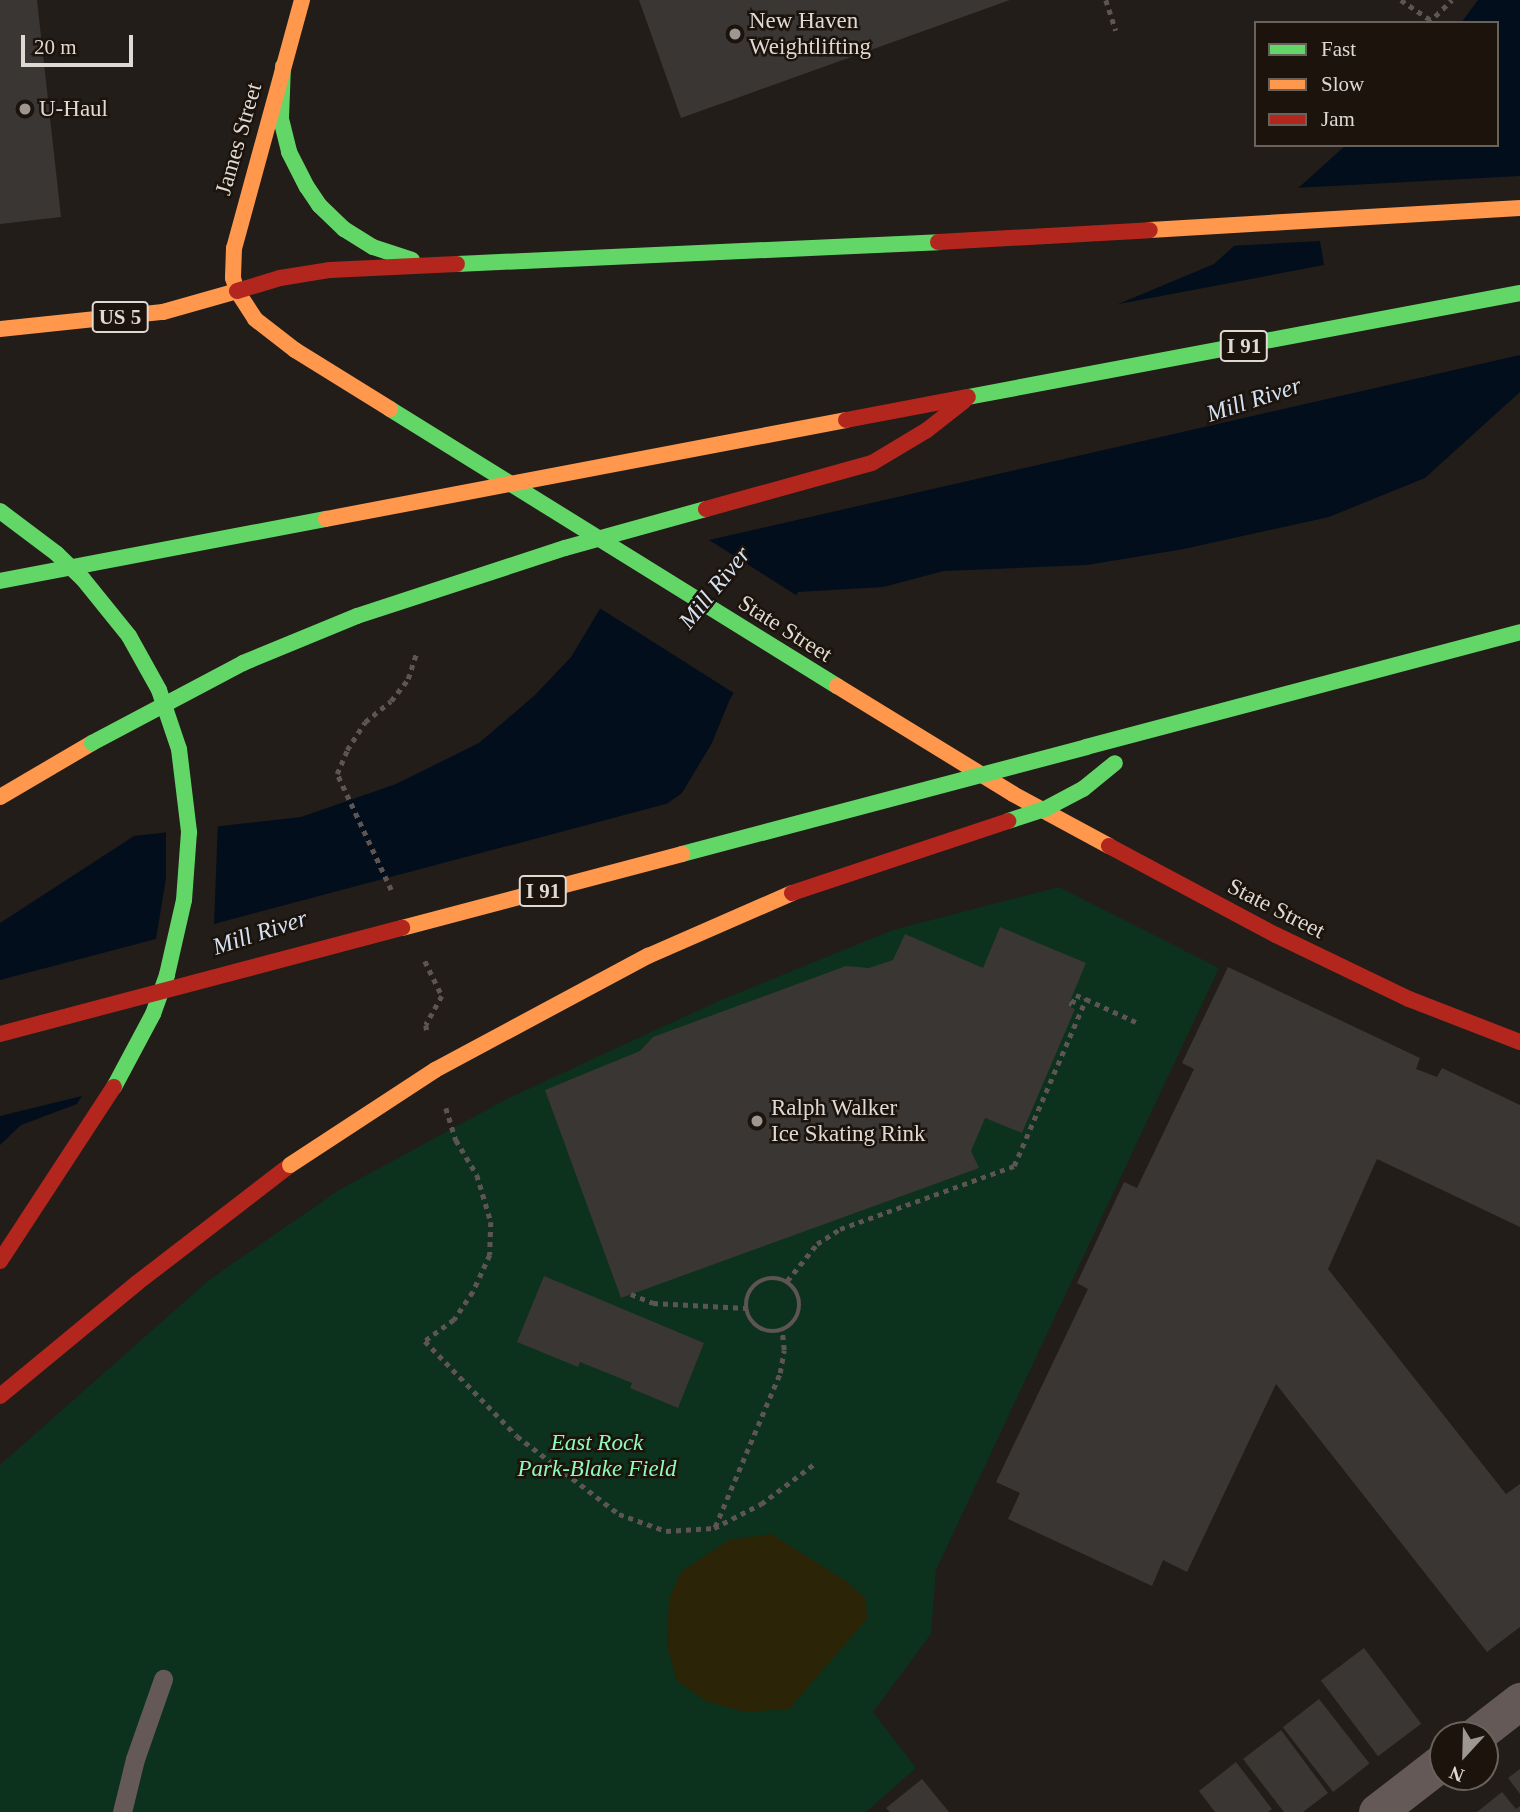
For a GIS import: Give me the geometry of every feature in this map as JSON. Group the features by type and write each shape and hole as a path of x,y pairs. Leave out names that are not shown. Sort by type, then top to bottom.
{"main road":[{"name":"James Street","path":"237,291 232,265 238,226 302,0"},
{"path":"283,66 279,103 284,134 297,169 319,205 344,229 373,247 407,259 442,264"},
{"path":"237,291 280,278 330,270 1058,236 1520,208"},
{"name":"US 5","path":"0,329 163,312 237,291"},
{"name":"State Street","path":"237,291 256,319 295,350 769,646 1013,794 1170,881 1356,974 1520,1042"},
{"name":"I 91","path":"0,581 1520,293"},
{"path":"0,797 92,743 243,663 369,612 565,548 872,463 927,430 968,397"},
{"path":"0,511 57,554 98,596 129,636 163,700 179,749 186,786 189,832 187,874 167,975 133,1055 0,1261"},
{"name":"I 91","path":"0,1034 1520,632"},
{"path":"0,1396 136,1283 290,1165 435,1070 648,956 819,882 1045,809 1083,789 1115,763 1146,731"}],"street":[{"path":"1494,1721 1520,1701"},
{"path":"1377,1812 1429,1771"}],"lane":[{"path":"122,1812 135,1759 163,1679"}],"path":[{"path":"1106,0 1116,30"},
{"path":"1401,0 1429,21 1452,0"},
{"path":"395,900 337,774 347,750 365,722 391,701 408,679 417,651"},
{"path":"419,950 442,996 426,1025 427,1037"},
{"path":"1069,1003 1072,1004 1076,995 1136,1022"},
{"path":"788,1281 817,1244 840,1229 1014,1166 1086,999"},
{"path":"444,1101 456,1140 477,1175 491,1222 490,1255 473,1292 454,1320 425,1341 517,1436 620,1514 666,1531 714,1528 761,1504 814,1464"},
{"path":"776,1277 788,1281 801,1302 799,1314 793,1324 782,1331 758,1329 749,1320 746,1308 747,1296 753,1285 776,1277"},
{"path":"631,1294 653,1303 746,1308"},
{"path":"714,1528 780,1373 784,1350 782,1331"}],"green space":[{"name":"East Rock Park-Blake Field","path":"1059,887 1219,968 936,1570 931,1634 873,1712 916,1768 866,1812 0,1812 0,1465 209,1280 339,1190 507,1099 610,1051 721,1000 893,930"}],"sand":[{"path":"771,1534 846,1581 866,1599 867,1619 789,1709 745,1712 706,1701 677,1681 667,1646 669,1598 682,1571 729,1540"}],"water":[{"name":"Mill River","path":"1478,0 1520,0 1520,392 1425,478 1329,517 1184,549 1087,565 944,571 883,587 798,592 730,699 712,743 682,793 617,839 251,1039 21,1125 0,1145 0,923 134,836 301,817 396,784 479,743 535,695 571,657 662,506 1056,330 1214,264 1344,147 1499,147 1499,21 1462,21"}],"pier":[{"path":"1520,176 1520,355 709,540 799,597 737,695 598,607 664,494 672,427 731,395 839,364 1055,327 1103,307 1324,265 1320,241 1229,246 1294,188"},
{"path":"677,801 620,841 591,924 444,986 346,1018 252,1043 161,1074 158,1078 73,1110 82,1096 0,1116 0,980 156,939 166,878 166,828 218,821 214,924"}],"building":[{"name":"U-Haul","path":"0,0 37,0 61,217 0,224"},
{"path":"639,0 1010,0 681,118"},
{"name":"Ralph Walker Ice Skating Rink","path":"1000,927 1086,963 1068,1006 1075,1009 1022,1133 985,1118 971,1151 979,1168 621,1298 545,1090 640,1051 653,1037 846,966 869,968 893,960 905,934 983,968"},
{"path":"1228,967 1420,1058 1416,1069 1437,1077 1442,1068 1520,1105 1520,1227 1377,1159 1328,1269 1506,1494 1520,1484 1520,1627 1487,1652 1276,1384 1187,1572 1163,1560 1152,1586 1008,1519 1020,1493 996,1482 1088,1289 1077,1283 1124,1182 1137,1188 1194,1069 1182,1063"},
{"path":"544,1276 704,1343 678,1408 630,1388 632,1383 580,1362 578,1367 517,1342"},
{"path":"1364,1648 1421,1724 1378,1756 1321,1680"},
{"path":"1319,1699 1369,1764 1333,1792 1283,1727"},
{"path":"1281,1730 1328,1793 1303,1812 1284,1812 1243,1759"},
{"path":"1236,1762 1272,1809 1268,1812 1215,1812 1199,1791"},
{"path":"1520,1769 1520,1794 1508,1778"},
{"path":"922,1779 949,1812 890,1812 886,1808"},
{"path":"1502,1792 1516,1809 1520,1806 1520,1812 1477,1812"}],"traffic: fast":[{"path":"283,66 281,119 289,152 307,187 319,205 344,229 373,247 412,260"},
{"path":"457,264 938,242"},
{"path":"968,397 1520,293"},
{"path":"390,409 837,686"},
{"path":"92,743 243,663 357,616 565,548 706,509"},
{"path":"0,511 57,554 83,579 129,636 159,690 179,749 189,832 184,900 167,975 153,1014 114,1087"},
{"path":"0,581 326,519"},
{"path":"1086,747 1520,632"},
{"path":"682,854 1086,747"},
{"path":"1008,821 1045,809 1083,789 1115,763"}],"traffic: slow":[{"path":"302,0 234,248 233,278 237,291 255,319 295,350 390,409"},
{"path":"1150,230 1520,208"},
{"path":"0,329 163,312 237,291"},
{"path":"326,519 846,420"},
{"path":"837,686 1013,794 1109,846"},
{"path":"0,797 92,743"},
{"path":"402,928 682,854"},
{"path":"290,1165 435,1070 648,956 792,893"}],"traffic: jam":[{"path":"938,242 1150,230"},
{"path":"237,291 280,278 330,270 457,264"},
{"path":"846,420 968,397"},
{"path":"706,509 872,463 927,430 964,401"},
{"path":"792,893 1008,821"},
{"path":"1109,846 1276,935 1409,999 1520,1042"},
{"path":"0,1034 402,928"},
{"path":"0,1261 114,1087"},
{"path":"0,1396 137,1283 290,1165"}],"place":[{"name":"New Haven Weightlifting","path":"735,34"},
{"name":"U-Haul","path":"25,109"},
{"name":"Ralph Walker Ice Skating Rink","path":"757,1121"}]}
